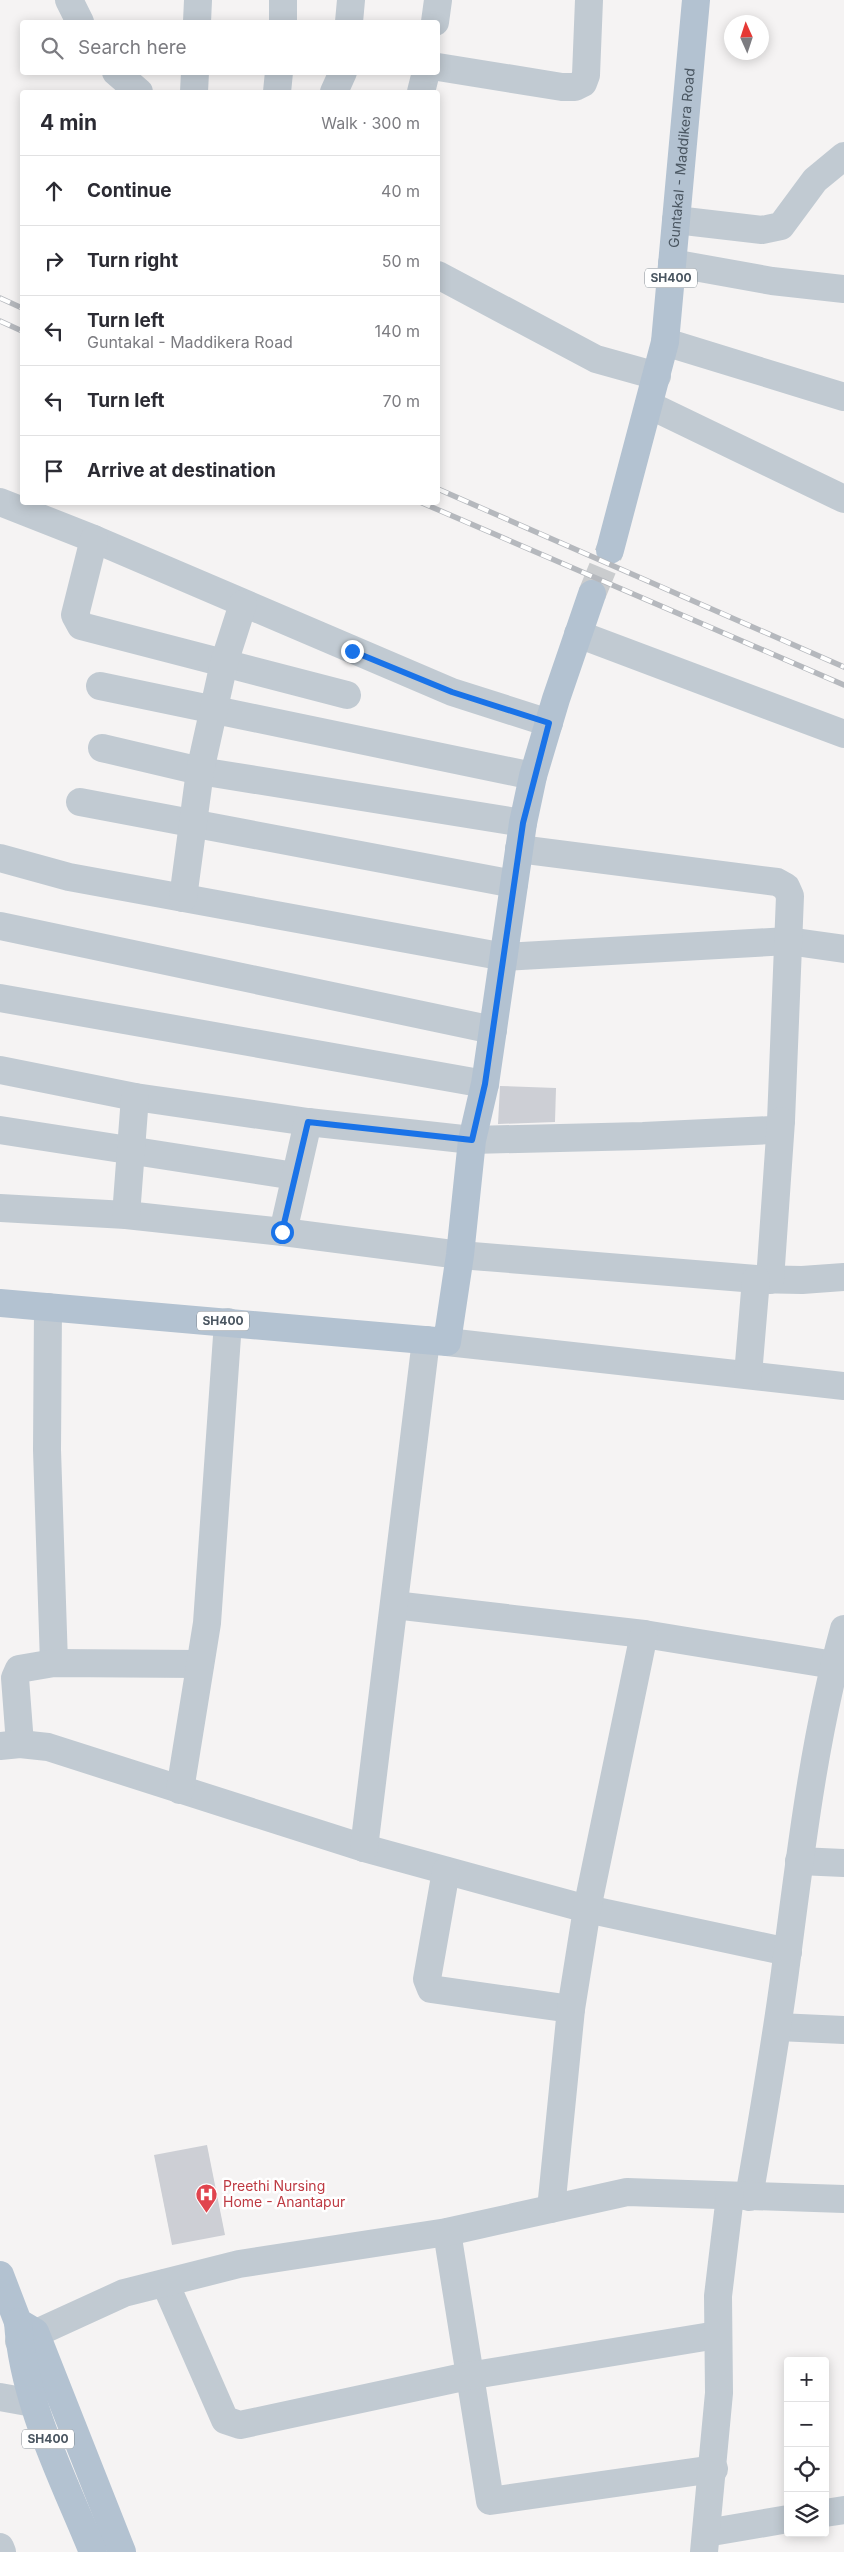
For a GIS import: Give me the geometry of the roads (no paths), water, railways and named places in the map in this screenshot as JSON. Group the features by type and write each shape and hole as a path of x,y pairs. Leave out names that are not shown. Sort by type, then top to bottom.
{"main road":[{"name":"Guntakal - Maddikera Road","path":"610,550 665,342 694,0"},
{"path":"436,1341 460,1255 472,1140 485,1084 505,957 521,836 533,776 592,594"},
{"name":"SH400","path":"0,1303 436,1341"},
{"name":"SH400","path":"0,2275 17,2323 122,2552"},
{"name":"SH400","path":"17,2323 33,2403 93,2552"}],"street":[{"path":"69,0 79,20"},
{"path":"197,20 198,0"},
{"path":"283,0 283,20"},
{"path":"349,20 351,0"},
{"path":"435,20 438,0"},
{"path":"440,67 562,87 575,87 583,83 586,75 589,0"},
{"path":"119,75 136,90"},
{"path":"194,75 194,90"},
{"path":"277,90 279,75"},
{"path":"335,90 342,75"},
{"path":"422,90 425,75"},
{"path":"676,220 762,230 781,226 816,180 844,156"},
{"path":"672,263 772,281 844,289"},
{"path":"440,276 596,359 657,376"},
{"path":"665,342 844,397"},
{"path":"649,405 844,499"},
{"path":"0,502 94,539 452,692 549,723"},
{"path":"94,539 75,615 81,626 347,695"},
{"path":"183,898 200,771 224,663 243,604"},
{"path":"578,634 844,734"},
{"path":"100,686 533,776"},
{"path":"102,748 200,771 521,836 777,882 786,887 790,896 781,1121 763,1279 748,1375"},
{"path":"80,802 514,884"},
{"path":"0,858 70,877 505,957 788,941 844,949"},
{"path":"0,926 494,1030"},
{"path":"0,998 485,1084"},
{"path":"0,1070 135,1097 308,1122 472,1140 643,1136 772,1130 778,1127 781,1121"},
{"path":"126,1215 135,1097"},
{"path":"282,1232 308,1122"},
{"path":"0,1130 295,1176"},
{"path":"0,1208 126,1215 282,1232 460,1255 763,1279 844,1277"},
{"path":"48,1307 47,1450 54,1663"},
{"path":"180,1790 207,1623 228,1322"},
{"path":"364,1848 394,1605 436,1341 844,1386"},
{"path":"394,1605 644,1634 834,1665"},
{"path":"784,2520 705,2543 714,2470 719,2393 718,2296 778,2027 799,1861 835,1707 834,1665 844,1629"},
{"path":"551,2209 572,2009 587,1910 644,1634"},
{"path":"200,1664 54,1663 24,1666 19,1669 15,1678 10,1745 48,1747 364,1848 587,1910 788,1952"},
{"path":"799,1861 844,1863"},
{"path":"446,1871 427,1979 431,1989 572,2009"},
{"path":"778,2027 844,2030"},
{"path":"17,2323 124,2293 239,2264 447,2232 627,2192 844,2199"},
{"path":"447,2232 468,2376 490,2501 714,2470"},
{"path":"165,2283 225,2420 240,2425 468,2376 717,2335"},
{"path":"0,2397 33,2403"},
{"path":"829,2512 844,2510"},
{"path":"0,2548 2,2552"}],"tunnel":[{"path":"592,594 610,550"}],"railway":[{"path":"0,298 20,307"},
{"path":"0,321 20,330"},
{"path":"440,490 844,667"},
{"path":"427,505 844,685"}],"place":[{"name":"Preethi Nursing Home - Anantapur","path":"207,2213"}]}
